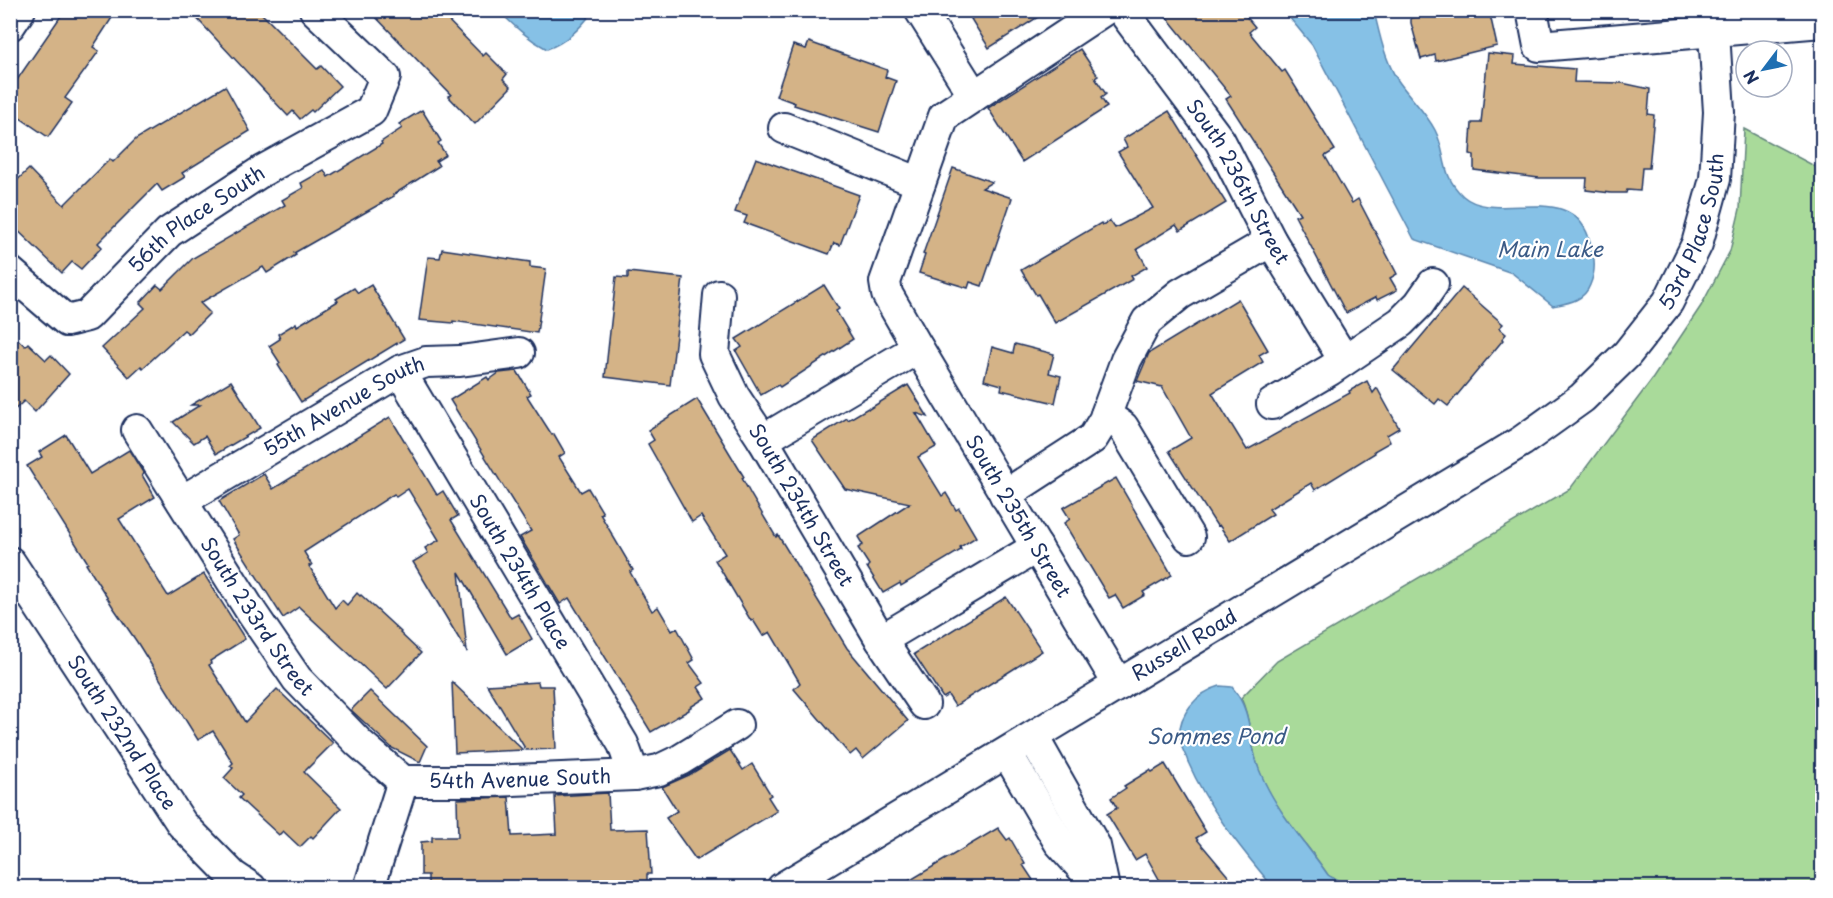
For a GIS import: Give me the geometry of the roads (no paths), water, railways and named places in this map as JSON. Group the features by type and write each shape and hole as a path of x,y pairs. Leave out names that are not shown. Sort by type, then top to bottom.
{"street":[{"path":"10,25 20,10"},
{"name":"56th Place South","path":"10,272 67,321 87,316 169,232 262,171 371,111 385,77 315,10"},
{"path":"920,10 974,96"},
{"path":"764,440 918,348 887,294 885,282 944,116 1104,10"},
{"name":"South 236th Street","path":"1122,10 1220,141 1271,241 1344,360"},
{"path":"1532,10 1539,46 1712,21 1822,22"},
{"name":"53rd Place South","path":"1582,398 1627,354 1668,302 1697,244 1715,179 1719,112 1712,21"},
{"path":"784,128 921,183"},
{"path":"1005,495 1094,438 1106,415 1126,360 1147,321 1180,294 1271,241"},
{"path":"1272,404 1401,322 1419,304 1433,284"},
{"name":"South 234th Street","path":"719,295 714,354 734,396 764,440 881,640 924,704"},
{"name":"South 235th Street","path":"918,348 1119,685"},
{"name":"55th Avenue South","path":"182,501 400,371 426,362 460,361 519,353"},
{"name":"South 234th Place","path":"400,371 623,744 634,775"},
{"name":"Russell Road","path":"782,888 1522,441 1582,398"},
{"path":"1106,415 1124,427 1189,537"},
{"name":"South 233rd Street","path":"137,430 252,613 297,679 359,743 404,781"},
{"path":"881,640 1036,547"},
{"name":"South 232nd Place","path":"10,562 182,824 233,876 251,888"},
{"name":"54th Avenue South","path":"369,888 404,781 481,781 634,775 659,770 680,760 737,725"},
{"path":"1033,737 1095,846 1102,888"},
{"path":"1007,753 1059,842 1102,888"}],"water":[{"path":"499,11 593,11 573,34 547,49 522,32"},
{"name":"Main Lake","path":"1284,11 1374,11 1383,46 1393,72 1435,130 1447,172 1463,196 1478,204 1495,207 1552,207 1569,212 1582,224 1591,245 1594,265 1592,280 1584,295 1553,306 1512,273 1414,239 1312,45"},
{"name":"Sommes Pond","path":"1220,686 1232,687 1239,697 1248,718 1254,752 1261,774 1283,814 1328,875 1352,887 1273,887 1215,812 1188,762 1181,744 1180,731 1181,722 1190,706 1204,693"}]}
